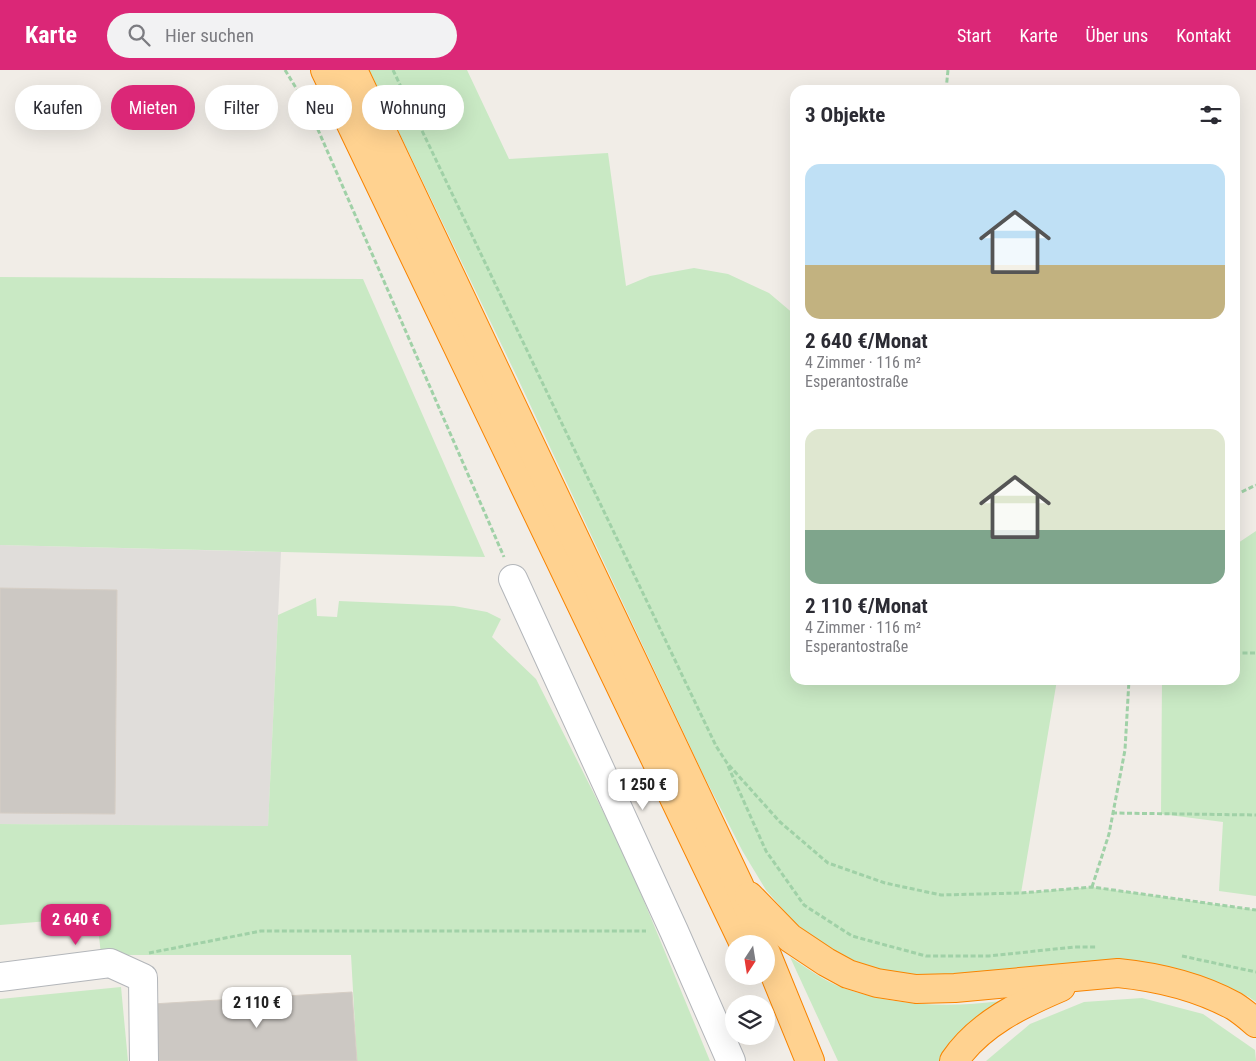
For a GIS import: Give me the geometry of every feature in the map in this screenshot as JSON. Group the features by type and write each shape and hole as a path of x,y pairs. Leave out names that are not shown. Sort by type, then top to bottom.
{"highway":[{"path":"326,70 740,935"},
{"path":"353,70 739,885 758,935"},
{"path":"739,885 790,938 848,974 877,983 916,989 945,988 1083,978 1118,973 1145,976 1189,987 1235,1007 1256,1023"},
{"path":"775,975 810,1061"},
{"path":"954,1061 962,1050 980,1034 1016,1008 1083,978"},
{"path":"766,985 804,1061"}],"street":[{"path":"513,579 674,931 731,1061"},
{"path":"0,977 110,963 143,978 144,1061"}],"path":[{"path":"286,70 309,109 513,579"},
{"path":"393,70 716,746 727,763 766,851 804,905 852,936 926,956 989,956 1074,947 1103,947"},
{"path":"946,85 948,70"},
{"path":"1240,493 1256,485"},
{"path":"1240,653 1256,653"},
{"path":"1092,887 1109,834 1125,750 1128,685"},
{"path":"727,763 780,822 828,863 885,883 941,894 1021,893 1092,887 1256,910"},
{"path":"1112,813 1256,815"},
{"path":"116,966 138,955 261,931 674,931"},
{"path":"1180,956 1256,972"}],"shaded area":[{"path":"0,545 281,552 268,827 0,824"}],"green space":[{"path":"369,70 467,70 509,159 608,153 626,286 650,276 694,268 728,274 769,293 790,311 790,685 1056,685 1021,893 1092,887 1256,910 1256,1002 1202,976 1150,965 949,978 907,976 859,965 826,949 793,921 766,890 743,852 703,774 519,381 398,130 464,130 464,85 376,85"},
{"path":"0,277 363,279 485,557 0,545"},
{"path":"1256,531 1256,896 1219,891 1223,822 1161,814 1162,685 1240,685 1240,542"},
{"path":"316,598 317,616 337,617 339,601 454,606 487,612 501,619 492,637 536,679 625,855 710,1061 357,1061 351,955 101,955 97,917 0,925 0,824 268,826 278,615"},
{"path":"790,957 836,985 881,999 941,1005 1001,1001 954,1043 940,1061 838,1061"},
{"path":"121,987 128,1061 0,1061 0,999"},
{"path":"1142,998 1203,1014 1255,1050 1256,1061 986,1061 1030,1024 1084,1002"}],"building":[{"path":"0,588 117,590 115,814 0,813"},
{"path":"352,992 357,1061 155,1061 152,1004"}]}
